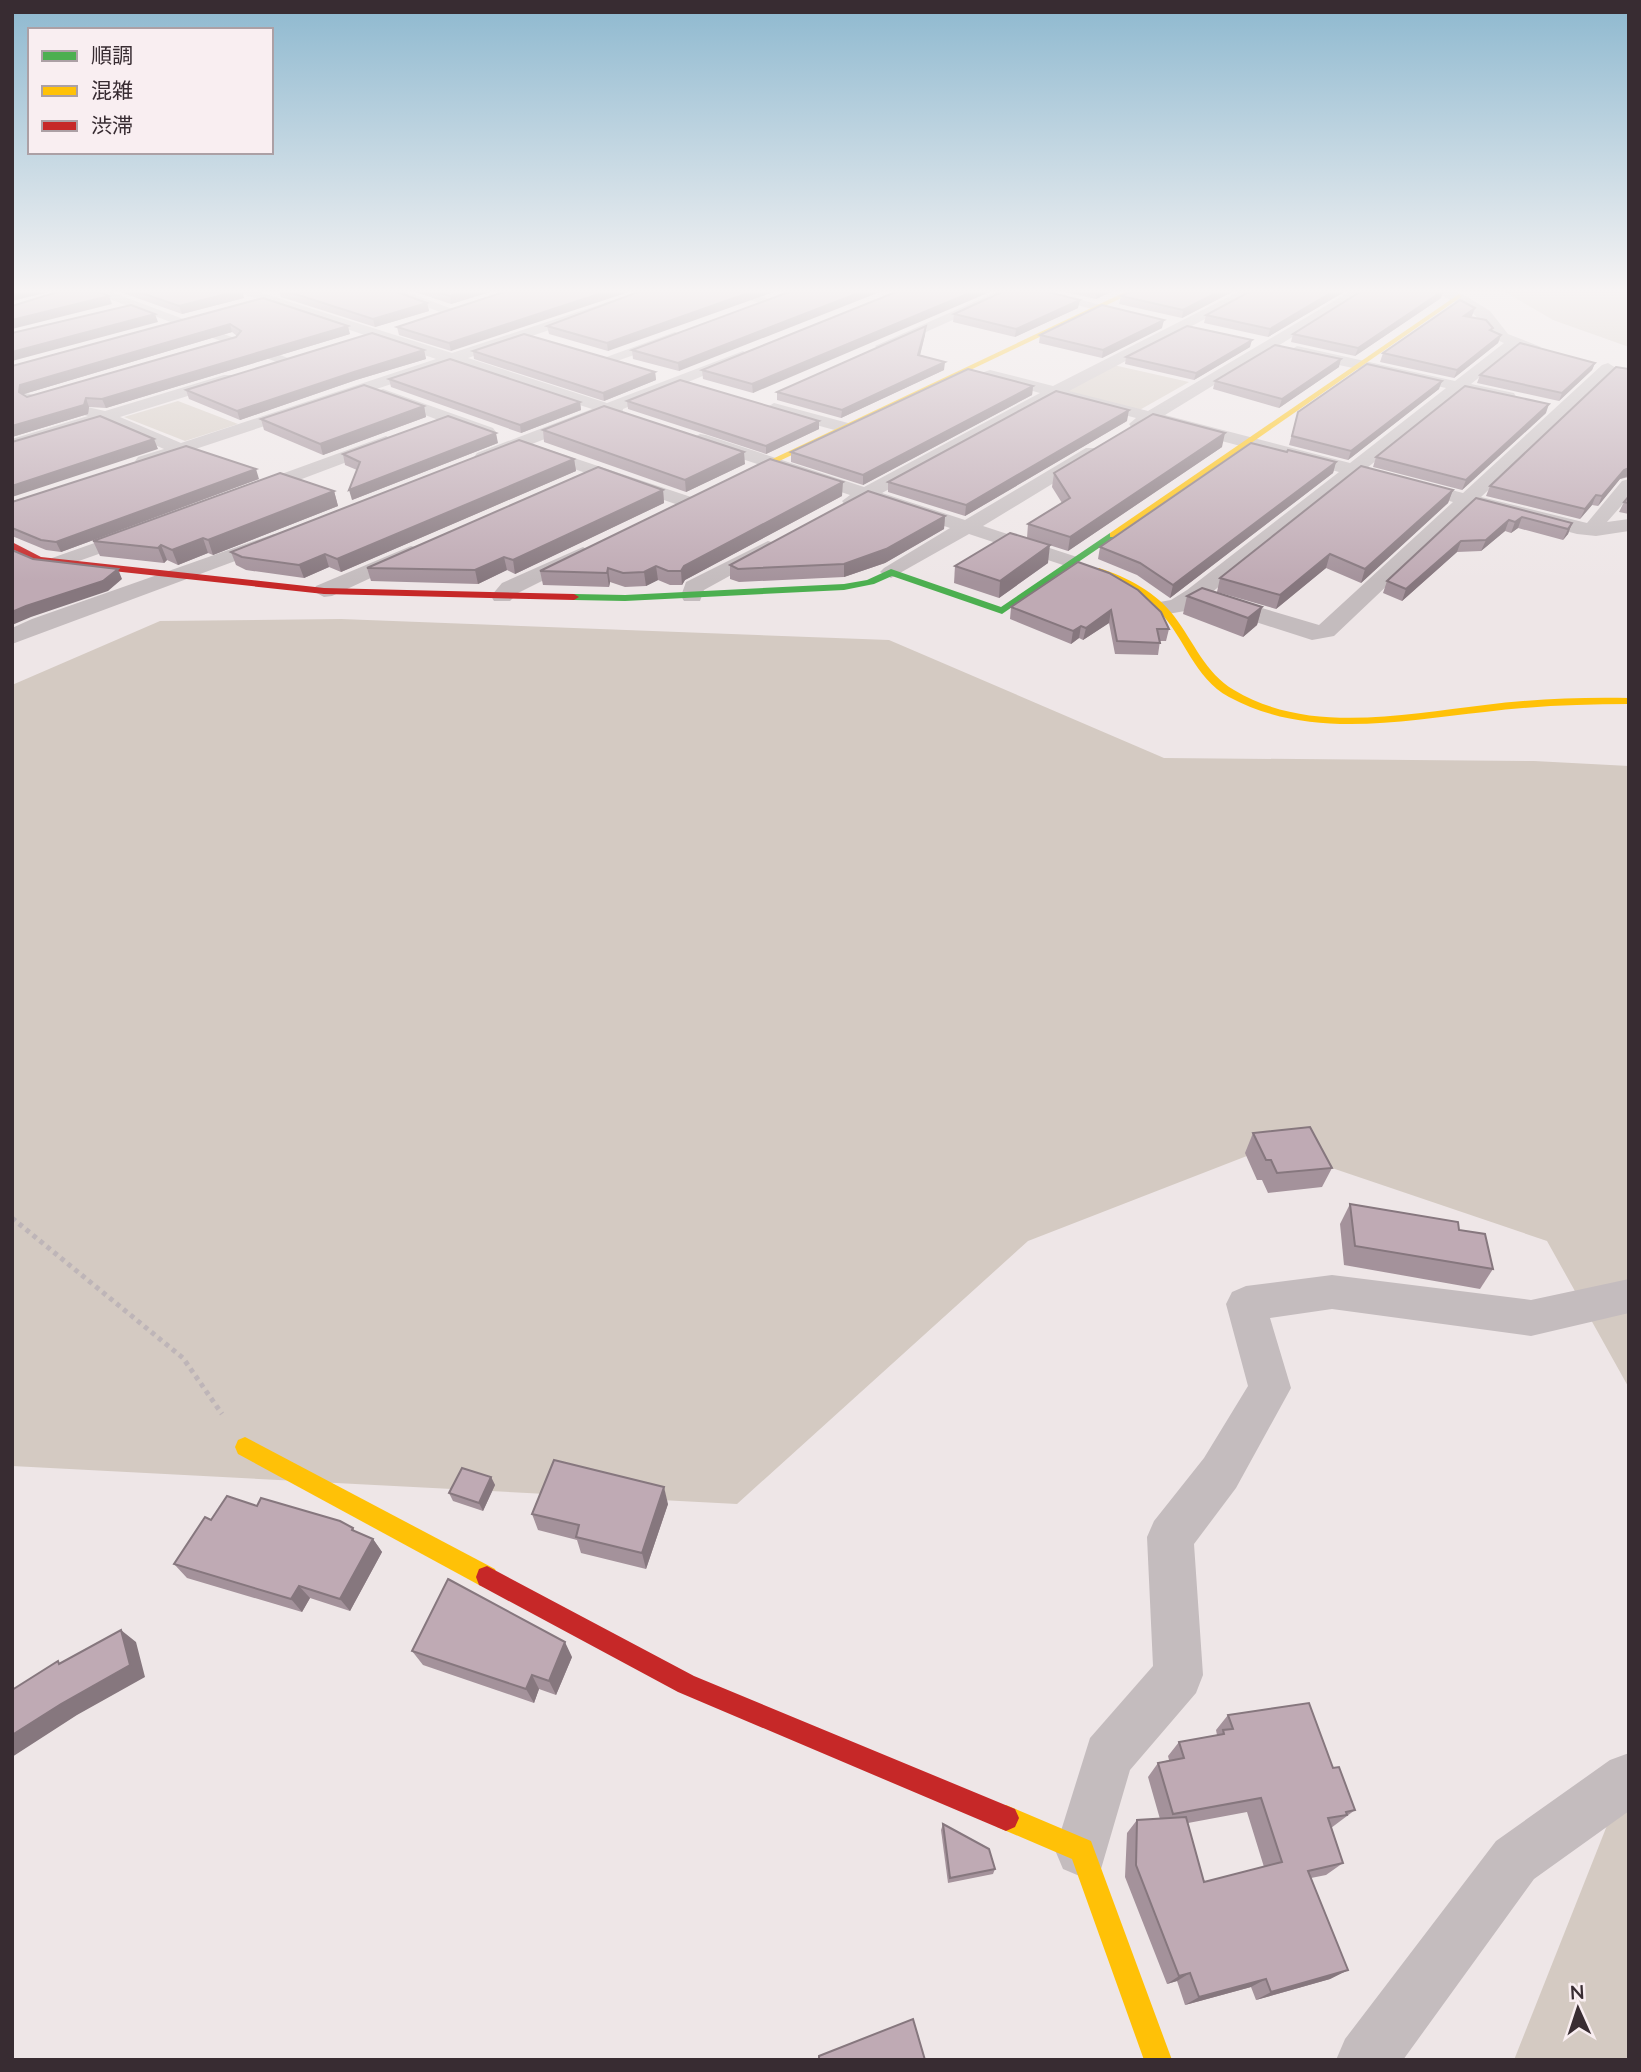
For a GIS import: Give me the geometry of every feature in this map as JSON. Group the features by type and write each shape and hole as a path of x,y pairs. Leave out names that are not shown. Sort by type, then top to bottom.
{"street":[{"path":"32,399 67,389"},
{"path":"12,445 197,389"},
{"path":"128,466 355,389"},
{"path":"370,389 596,472 687,502"},
{"path":"548,389 634,417"},
{"path":"467,464 662,389"},
{"path":"746,474 926,389"},
{"path":"1041,389 1577,528 1596,530 1629,525"},
{"path":"839,508 1061,389"},
{"path":"1127,431 1197,389"},
{"path":"891,572 1002,611 1070,561 1325,389"},
{"path":"1162,608 1177,606 1195,595 1454,389"},
{"path":"1469,389 1521,400"},
{"path":"1195,595 1312,633 1325,631 1466,498 1575,389"},
{"path":"12,395 106,416 180,449"},
{"path":"765,397 842,427"},
{"path":"228,500 448,418"},
{"path":"684,433 863,495 1070,561 1133,588 1162,608 1207,677 1232,694 1288,716 1320,722 1387,720 1488,708 1629,701"},
{"path":"12,545 39,560 324,591 625,598 862,585 968,529 1104,445"},
{"path":"571,482 596,472"},
{"path":"1596,530 1597,522 1629,485"},
{"path":"663,514 710,491"},
{"path":"59,562 150,529"},
{"path":"12,637 40,624 182,576 286,535"},
{"path":"324,591 435,541"},
{"path":"692,596 694,587 779,541"},
{"path":"502,596 510,588 604,542"},
{"path":"1158,2060 1082,1850 1108,1756 1178,1675 1170,1537 1220,1473 1270,1388 1246,1304 1332,1292 1531,1318 1629,1296"},
{"path":"245,1447 686,1684 1082,1850"},
{"path":"1366,2060 1515,1860 1629,1779"}],"path":[{"path":"12,1217 183,1358 245,1447"}],"shaded area":[{"path":"1060,389 1177,389 1136,412 1054,392"},
{"path":"178,401 238,424 185,441 124,417"},
{"path":"341,619 889,640 1164,758 1534,761 1629,766 1629,1388 1547,1241 1270,1147 1028,1241 737,1504 12,1466 12,685 160,621"},
{"path":"1629,1770 1629,2060 1514,2060"}],"building":[{"path":"12,389 19,389 19,392 27,397 56,389 137,389 102,399 86,398 84,405 12,426"},
{"path":"190,389 304,389 237,411 186,390"},
{"path":"353,389 375,389 424,406 320,444 261,419"},
{"path":"417,389 540,389 580,402 520,425"},
{"path":"590,389 614,389 603,393"},
{"path":"658,389 709,389 819,421 766,446 627,401"},
{"path":"784,389 888,389 842,410 777,392"},
{"path":"926,389 1028,389 863,475 791,452"},
{"path":"1244,389 1297,389 1282,399"},
{"path":"1332,389 1432,389 1351,451 1292,436 1298,412"},
{"path":"1462,389 1478,389 1549,404 1466,480 1376,457"},
{"path":"1542,389 1567,389 1562,393"},
{"path":"1593,389 1629,389 1629,468 1624,470 1602,496 1596,495 1585,509 1490,486"},
{"path":"1056,391 1129,410 966,505 888,482"},
{"path":"604,406 744,452 685,480 543,430"},
{"path":"1153,414 1225,433 1070,537 1028,524 1070,498 1054,473"},
{"path":"100,416 154,439 12,486 12,442"},
{"path":"448,416 496,433 349,490 360,462 343,454"},
{"path":"519,440 574,459 337,559 325,554 299,565 242,557 231,552"},
{"path":"1251,443 1336,462 1173,585 1140,563 1100,547"},
{"path":"186,446 256,469 56,542 41,540 12,528 12,502"},
{"path":"770,459 843,482 684,566 681,571 668,571 656,566 644,572 623,573 608,568 607,573 540,571"},
{"path":"1361,466 1453,490 1365,569 1330,554 1280,595 1220,578"},
{"path":"598,467 663,490 513,560 504,557 475,570 367,568"},
{"path":"280,473 334,491 208,540 203,538 172,550 161,545 158,548 93,541"},
{"path":"868,491 945,516 886,549 844,564 738,569 730,565"},
{"path":"1476,498 1572,523 1568,529 1522,517 1515,522 1509,520 1486,540 1461,541 1406,589 1387,581"},
{"path":"1010,533 1050,545 1000,581 955,566"},
{"path":"12,550 33,559 118,569 103,581 12,612"},
{"path":"1078,562 1109,573 1138,590 1161,612 1169,629 1157,629 1160,643 1117,641 1111,610 1086,628 1081,626 1073,631 1011,607"},
{"path":"1202,588 1262,607 1248,618 1187,596"},
{"path":"1310,1127 1332,1168 1277,1173 1271,1160 1266,1160 1253,1133"},
{"path":"1350,1204 1458,1222 1459,1230 1485,1234 1493,1269 1355,1246"},
{"path":"554,1460 664,1487 642,1553 576,1537 579,1525 532,1514"},
{"path":"462,1468 491,1477 479,1503 449,1493"},
{"path":"227,1496 257,1506 261,1498 340,1521 353,1528 352,1530 373,1539 340,1599 299,1586 291,1599 174,1564 205,1517 211,1520"},
{"path":"448,1579 565,1642 549,1681 532,1675 526,1689 412,1651"},
{"path":"121,1630 130,1665 12,1735 12,1690 58,1661 59,1664"},
{"path":"1309,1703 1333,1768 1339,1767 1355,1810 1346,1812 1347,1815 1328,1818 1343,1863 1308,1871 1348,1970 1271,1992 1266,1979 1199,1997 1190,1973 1179,1976 1136,1865 1137,1820 1186,1817 1204,1882 1282,1862 1261,1798 1173,1814 1158,1763 1184,1758 1179,1742 1224,1734 1223,1730 1233,1729 1228,1715"},
{"path":"943,1824 989,1849 995,1869 950,1878"},
{"path":"913,2019 925,2060 819,2060 819,2056"}],"traffic: fast":[{"path":"574,597 625,598 844,587 870,582 891,572 1002,611 1113,535"}],"traffic: slow":[{"path":"770,462 926,389"},
{"path":"1113,535 1325,389"},
{"path":"1099,571 1141,592 1163,609 1201,666 1220,686 1262,708 1293,716 1357,721 1540,703 1629,701"},
{"path":"245,1447 487,1577"},
{"path":"1006,1818 1082,1850 1158,2060"}],"traffic: jam":[{"path":"12,545 39,560 324,591 574,597"},
{"path":"487,1577 686,1684 1006,1818"}]}
